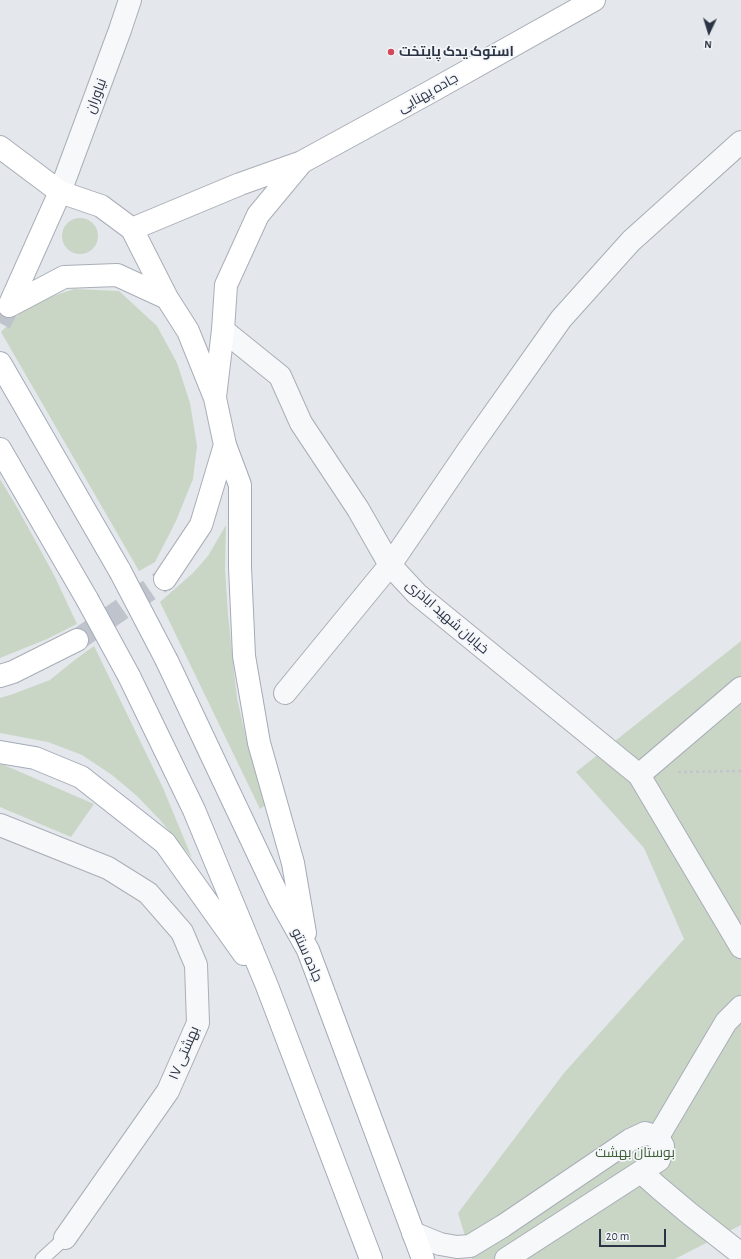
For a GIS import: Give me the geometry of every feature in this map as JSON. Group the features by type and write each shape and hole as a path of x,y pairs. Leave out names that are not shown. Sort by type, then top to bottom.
{"main road":[{"name":"جاده پهنایی","path":"302,162 594,0"},
{"path":"0,147 60,192 101,206 132,229 167,298 188,332 215,398 225,445 240,485 240,567 244,656 259,743 293,863 308,950"},
{"path":"132,229 240,184 302,162"},
{"path":"215,398 223,330 226,285 258,215 302,162"},
{"path":"60,192 9,306 64,276 117,275 167,298"},
{"name":"جاده سنتو","path":"3,367 120,571 167,661 280,900 308,950 423,1259"},
{"path":"165,579 201,525 225,445"},
{"path":"0,449 87,599 129,676 194,810 267,986 371,1259"},
{"path":"0,676 13,672 77,640"},
{"path":"0,752 35,758 81,777 165,843 267,986"}],"street":[{"name":"نیاوران","path":"60,192 130,0"},
{"path":"285,693 390,565 561,319 631,241 741,142"},
{"name":"خیابان شهید اباذری","path":"223,330 280,376 301,423 358,509 390,565 417,594 639,775"},
{"path":"741,688 639,775 741,947"},
{"name":"بهشتی ۱۷","path":"0,825 108,868 148,894 182,932 196,965 198,1023 168,1091 65,1238"},
{"path":"658,1137 726,1022 741,1007"},
{"path":"413,1232 440,1244 457,1248 470,1246 503,1226 630,1140 645,1133 658,1137 663,1146 659,1160 506,1259"},
{"path":"641,1172 669,1197 741,1254"}],"lane":[{"path":"42,1259 65,1238"}],"path":[{"path":"675,772 741,770"}],"green space":[{"path":"84,218 93,223 97,229 97,243 93,249 84,254 76,254 67,249 63,243 62,232 67,223 73,219"},
{"path":"74,289 119,291 157,326 177,363 190,403 197,446 193,479 176,521 155,562 139,571 1,332 29,304"},
{"path":"0,479 54,575 77,624 47,639 0,658"},
{"path":"226,525 225,568 228,615 237,698 246,738 267,804 260,809 160,602 193,573 208,556"},
{"name":"بوستان بهشت","path":"741,641 741,1225 675,1259 472,1259 458,1213 564,1073 684,939 644,848 576,772"},
{"path":"94,646 163,788 192,858 160,820 137,796 112,775 82,755 48,742 0,733 0,698 50,680"},
{"path":"0,764 94,804 71,837 0,807"}],"tunnel":[{"path":"0,323 9,306"},
{"path":"77,640 165,579"}],"place":[{"name":"استوک یدک پایتخت","path":"391,52"}]}
